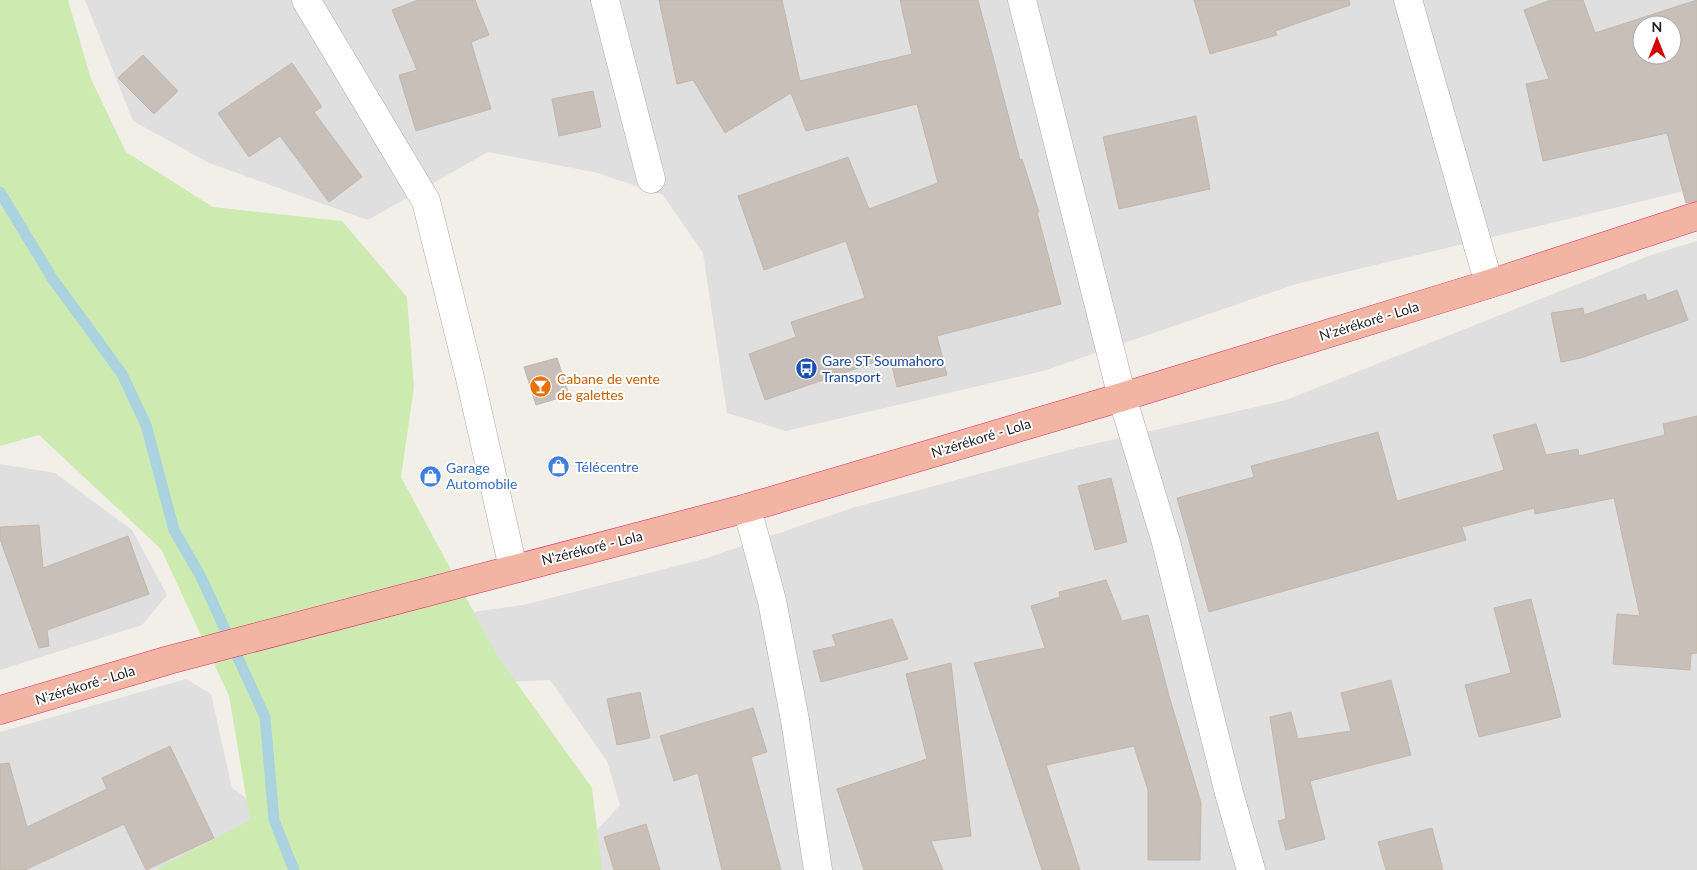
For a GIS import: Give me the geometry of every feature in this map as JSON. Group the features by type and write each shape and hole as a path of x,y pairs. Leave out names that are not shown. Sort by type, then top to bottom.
{"highway":[{"name":"N'zérékoré - Lola","path":"0,710 169,660 513,568 748,508 1489,284 1697,216"}],"street":[{"path":"306,0 426,201 470,378 513,568"},
{"path":"605,0 651,179"},
{"path":"1022,0 1122,396 1166,542 1229,793 1251,870"},
{"path":"1408,0 1489,284"},
{"path":"748,508 772,601 796,720 818,870"}],"shaded area":[{"path":"85,0 1697,0 1697,188 1296,284 1043,371 786,431 727,413 703,253 663,195 594,172 488,152 368,220 209,163 133,121"},
{"path":"1697,241 1697,870 600,870 585,843 620,805 607,761 550,680 473,683 297,637 523,605 704,559 852,508 1076,448 1286,400 1651,255"},
{"path":"0,464 55,473 132,530 167,595 142,625 0,670"},
{"path":"186,679 211,694 232,788 257,806 257,832 152,870 0,870 0,732"}],"green space":[{"path":"0,0 68,0 91,79 126,152 213,207 342,221 407,297 414,387 401,477 498,657 592,788 602,870 155,870 250,820 229,696 161,549 39,435 0,446"}],"building":[{"path":"418,0 475,0 489,35 471,42 491,109 416,131 399,75 417,70 392,10"},
{"path":"659,0 782,0 800,81 912,54 900,0 978,0 1020,160 1022,159 1039,212 1037,212 1061,304 937,336 947,375 897,387 890,357 765,400 749,354 796,337 791,322 865,298 846,241 764,270 738,196 848,157 869,209 938,183 917,104 806,131 791,93 725,133 693,80 677,84"},
{"path":"1194,0 1349,0 1350,5 1275,31 1277,35 1210,54"},
{"path":"1551,0 1583,0 1595,33 1632,21 1632,65 1682,65 1682,15 1651,15 1697,0 1697,201 1686,203 1667,133 1543,161 1526,84 1549,79 1524,10"},
{"path":"143,55 178,91 154,114 118,78"},
{"path":"292,63 322,107 314,112 362,177 329,202 280,136 249,157 218,113"},
{"path":"593,91 601,127 559,136 552,99"},
{"path":"1196,116 1210,189 1119,209 1103,137"},
{"path":"1677,290 1688,320 1581,358 1561,362 1551,313 1583,308 1584,315 1645,294 1647,301"},
{"path":"557,358 569,395 536,405 524,367"},
{"path":"1697,416 1697,653 1691,654 1690,670 1613,664 1617,614 1640,616 1614,498 1535,514 1534,508 1462,527 1466,540 1209,612 1177,498 1254,477 1251,466 1378,432 1397,501 1504,470 1493,435 1536,424 1546,455 1578,449 1579,456 1665,435 1663,424"},
{"path":"1111,478 1127,542 1095,550 1078,486"},
{"path":"39,525 43,568 128,536 149,594 47,630 49,646 39,648 0,539 0,527"},
{"path":"1106,580 1122,621 1148,615 1169,696 1201,803 1200,860 1148,860 1148,790 1134,746 1046,765 1080,870 1042,870 974,663 1045,648 1031,606 1060,597 1059,592"},
{"path":"1531,599 1561,717 1479,737 1465,685 1511,673 1494,608"},
{"path":"892,619 908,659 821,682 813,651 836,646 832,635"},
{"path":"951,663 971,836 931,841 943,870 864,870 837,789 927,759 906,674"},
{"path":"1391,680 1411,755 1310,781 1325,839 1286,850 1278,821 1286,819 1270,717 1291,712 1298,739 1351,731 1341,693"},
{"path":"640,692 650,738 617,745 607,699"},
{"path":"753,708 767,752 751,757 781,870 722,870 698,773 674,781 660,736"},
{"path":"170,746 214,838 146,870 124,824 25,870 0,870 0,764 9,763 27,827 107,789 102,778"},
{"path":"646,824 660,870 614,870 604,837"},
{"path":"1432,828 1443,870 1386,870 1378,842"}],"waterway":[{"path":"0,192 52,278 122,374 146,425 174,530 201,577 265,717 274,820 294,870"}],"place":[{"name":"Gare ST Soumahoro Transport","path":"806,369"},
{"name":"Cabane de vente de galettes","path":"541,387"},
{"name":"Télécentre","path":"559,467"},
{"name":"Garage Automobile","path":"430,476"}]}
